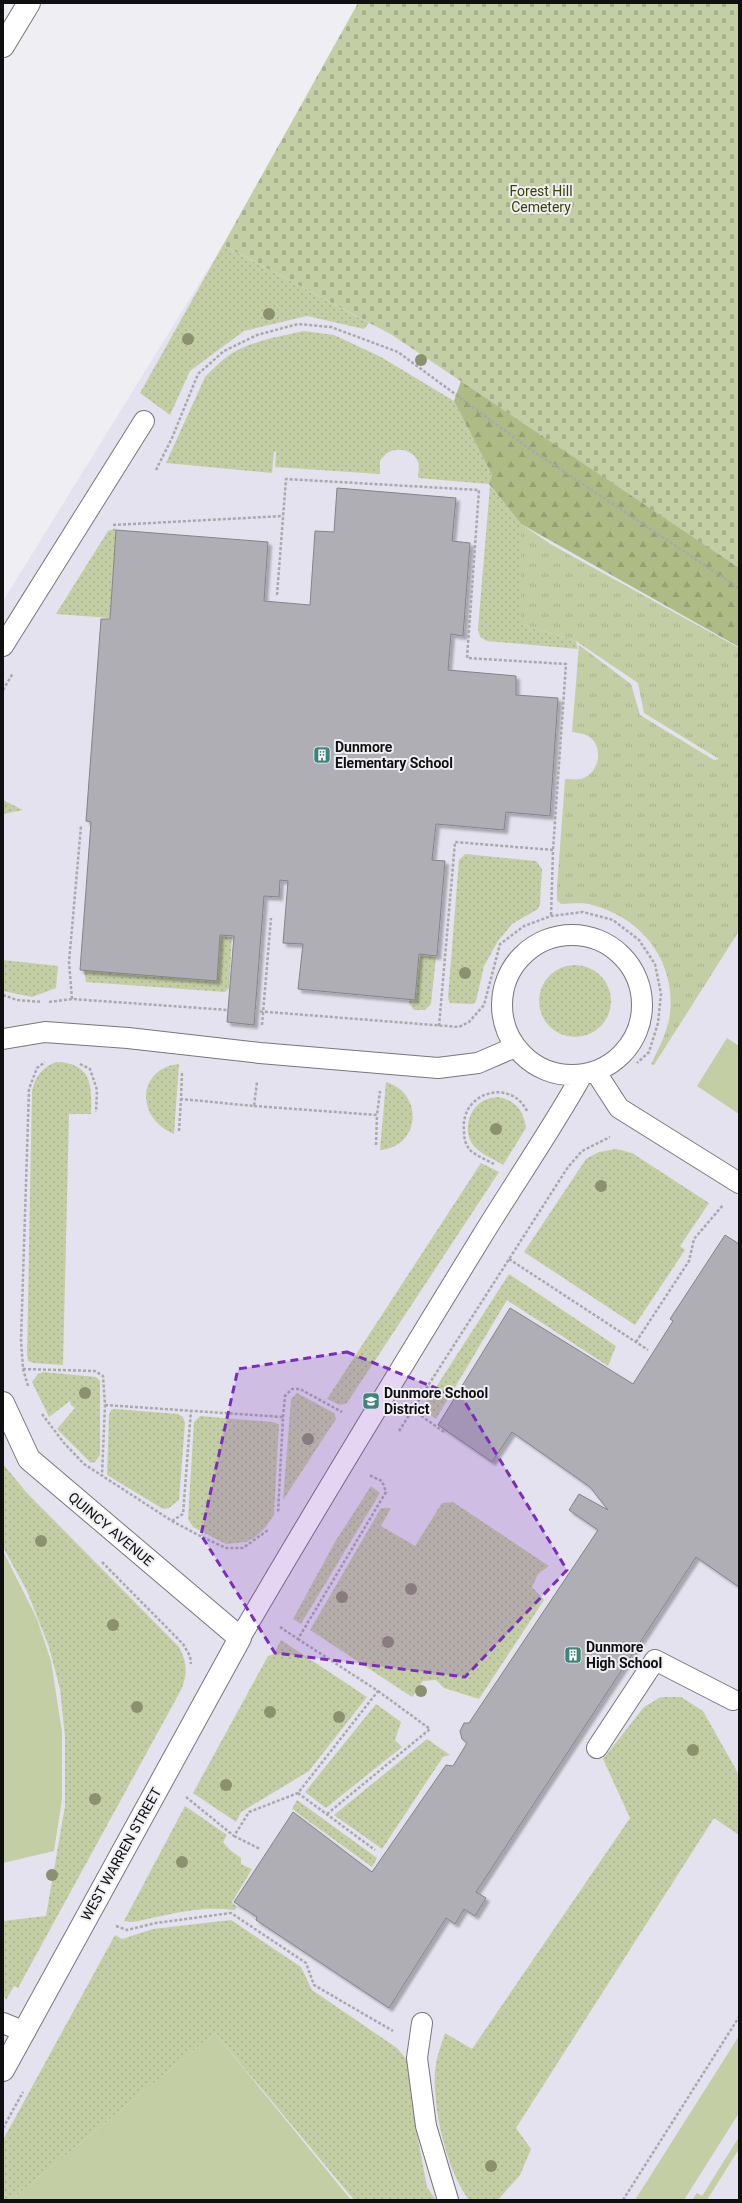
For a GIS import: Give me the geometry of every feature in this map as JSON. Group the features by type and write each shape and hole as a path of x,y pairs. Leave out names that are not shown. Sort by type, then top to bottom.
{"street":[{"path":"3,46 29,3"},
{"name":"QUINCY AVENUE","path":"3,1403 29,1459 240,1638"},
{"name":"WEST WARREN STREET","path":"3,2070 240,1638"}],"lane":[{"path":"3,646 144,421"},
{"path":"564,934 588,935 611,945 629,962 640,984 643,1008 638,1032 625,1053 605,1068 589,1073 563,1076 545,1070 528,1061 515,1047 504,1025 502,1000 507,977 521,956 540,941 564,934"},
{"path":"3,1039 45,1032 128,1038 260,1053 438,1068 478,1063 515,1047"},
{"path":"589,1073 619,1108 739,1183"},
{"path":"240,1638 306,1524 480,1239 559,1116 589,1073"},
{"path":"597,1748 655,1660 733,1700"},
{"path":"3,2023 25,2032"},
{"path":"422,2023 417,2058 426,2126 448,2200"}],"path":[{"path":"156,470 172,438 198,374 224,351 257,335 298,324 331,327 398,352 527,447 739,588"},
{"path":"277,595 286,479 480,490 467,658 566,664 553,850 551,916"},
{"path":"106,526 283,516"},
{"path":"72,999 69,962 81,826"},
{"path":"439,1026 455,842 553,850"},
{"path":"255,1011 459,1027 469,1022 484,1005 500,944 524,926 551,916 583,912 613,920 639,940 655,964 661,994 658,1024 649,1052 636,1063"},
{"path":"3,995 18,1000 46,1002 72,999 228,1010"},
{"path":"29,1387 23,1369 21,1340 29,1088 37,1068 49,1059"},
{"path":"77,1062 90,1069 97,1090 96,1112"},
{"path":"376,1145 381,1084"},
{"path":"500,1167 472,1152 466,1144 463,1121 470,1104 477,1099 494,1093 504,1092 514,1096 524,1104 528,1113"},
{"path":"179,1130 180,1099"},
{"path":"254,1106 378,1115"},
{"path":"399,1431 568,1167 582,1151 608,1137 616,1139"},
{"path":"718,1199 729,1206"},
{"path":"636,1342 689,1261 694,1239 724,1203"},
{"path":"509,1259 648,1350"},
{"path":"23,1369 95,1371 103,1376 105,1405 102,1475"},
{"path":"278,1513 283,1417 286,1396 292,1388 300,1389 344,1413"},
{"path":"105,1405 283,1417"},
{"path":"172,1521 183,1514 190,1410"},
{"path":"413,1410 444,1432"},
{"path":"41,1413 64,1443 84,1464 172,1521 226,1548 243,1548 267,1532 271,1526"},
{"path":"298,1639 386,1492 382,1481 368,1475"},
{"path":"274,1519 283,1509"},
{"path":"100,1560 183,1644 190,1656 192,1668"},
{"path":"280,1627 378,1691 430,1729 327,1814"},
{"path":"234,1836 249,1812 298,1794 378,1691"},
{"path":"298,1794 376,1850"},
{"path":"184,1796 234,1836 260,1849"},
{"path":"115,1925 127,1930 156,1923 231,1913 306,1963 314,1985 391,2032 422,2023"},
{"path":"623,2200 739,2016"}],"highlighted area":[{"path":"347,1352 463,1399 567,1570 465,1677 275,1653 201,1535 238,1369"}],"shaded area":[{"name":"Dunmore School District","path":"223,245 392,335 739,568 739,2200 3,2200 3,601"}],"green space":[{"name":"Forest Hill Cemetery","path":"358,3 739,3 739,568 392,335 223,245"},
{"path":"223,245 369,323 364,329 307,316 244,331 190,371 170,415 140,393"},
{"path":"304,331 334,335 381,357 454,401 492,475 489,484 418,478 419,465 416,458 409,452 401,450 389,452 383,457 380,461 380,474 275,467 276,451 274,452 272,473 166,463 205,377 216,366 227,356 244,347 269,339"},
{"path":"461,381 739,567 739,647 521,524 489,484 492,475 454,401"},
{"path":"490,486 521,524 521,624 576,641 578,649 487,641 480,637 478,629"},
{"path":"521,524 552,545 739,648 739,931 654,1065 651,1064 665,1033 670,1013 670,994 667,976 661,959 652,944 640,931 626,920 610,911 592,905 581,903 561,904 557,900 565,779 581,779 587,776 595,768 598,756 596,745 589,736 572,732 579,645 631,684 640,715 714,760 719,759 644,713 638,683 576,641 521,624"},
{"path":"116,528 110,618 56,614 108,531"},
{"path":"3,800 23,810 3,814"},
{"path":"465,854 536,861 542,869 540,904 538,909 512,924 498,941 484,966 476,1001 473,1004 450,1003 448,998 459,860"},
{"path":"220,936 232,937 229,988 225,992 86,982 84,970 216,981"},
{"path":"420,955 436,957 431,1004 425,1010 414,1010 409,1003 410,999 415,1000"},
{"path":"3,960 58,966 56,988 32,997 3,991"},
{"path":"568,965 582,965 589,967 601,975 609,987 611,1001 609,1015 601,1027 589,1035 582,1037 568,1037 561,1035 549,1027 541,1015 539,1008 539,994 541,987 549,975 561,967"},
{"path":"727,1038 739,1046 739,1114 697,1086"},
{"path":"56,1062 68,1063 77,1066 83,1071 90,1085 91,1094 91,1114 69,1114 63,1365 34,1363 28,1361 27,1355 32,1091 37,1077 43,1069"},
{"path":"179,1064 174,1134 161,1126 152,1116 147,1105 146,1094 149,1083 155,1074 165,1067"},
{"path":"386,1082 399,1088 407,1097 412,1108 413,1119 410,1130 403,1140 393,1147 380,1150"},
{"path":"490,1098 504,1098 514,1103 518,1107 523,1116 526,1128 503,1165 485,1155 475,1147 471,1142 468,1130 468,1124 472,1112 476,1107 480,1103"},
{"path":"616,1149 632,1153 709,1203 680,1246 685,1250 635,1325 524,1252 586,1159 599,1152"},
{"path":"481,1163 499,1172 347,1403 340,1405 327,1399"},
{"path":"509,1274 616,1346 608,1366 507,1300 436,1419 422,1409"},
{"path":"43,1372 96,1377 100,1381 100,1455 95,1462 91,1463 57,1429 75,1408 71,1405 70,1401 49,1417 32,1382 38,1374"},
{"path":"297,1393 334,1413 336,1419 283,1500 291,1399"},
{"path":"115,1409 178,1414 183,1417 185,1423 179,1500 169,1508 163,1509 107,1475 109,1415 111,1410"},
{"path":"200,1416 272,1422 279,1424 274,1515 265,1528 254,1538 246,1542 226,1544 193,1527 188,1519 194,1422"},
{"path":"3,1464 26,1492 179,1647 184,1658 186,1668 185,1679 181,1690 18,1988 14,1986 6,2000 3,1994 3,1921 46,1916 65,1806 65,1737 60,1689 49,1647 27,1591 3,1547"},
{"path":"371,1486 380,1493 301,1624 293,1619 335,1542"},
{"path":"453,1502 549,1566 538,1574 532,1587 544,1600 479,1699 444,1688 436,1680 423,1681 412,1697 310,1630 381,1508 391,1508 381,1526 415,1546 442,1503"},
{"path":"3,1551 37,1619 51,1661 62,1732 62,1799 54,1851 3,1863"},
{"path":"281,1640 367,1697 309,1771 241,1812 236,1822 193,1793 268,1656 274,1654"},
{"path":"661,1697 681,1697 703,1711 739,1775 739,1835 714,1818 516,2128 531,2149 520,2175 498,2200 469,2200 453,2171 447,2153 435,2096 436,2063 445,2033 472,2049 630,1818 603,1759 644,1707"},
{"path":"376,1704 401,1722 395,1740 402,1747 326,1808 305,1792"},
{"path":"427,1739 450,1755 443,1757 382,1849 334,1815"},
{"path":"297,1800 377,1858 372,1867 292,1809"},
{"path":"185,1806 227,1835 223,1842 230,1850 241,1858 241,1864 252,1869 232,1902 237,1907 235,1910 196,1910 133,1922 124,1921"},
{"path":"231,1920 301,1967 312,1990 397,2048 413,2067 416,2129 427,2187 436,2200 354,2200 215,2033 11,2200 3,2200 3,2140 115,1935 122,1939 153,1929"},
{"path":"215,2033 351,2200 11,2200"},
{"path":"739,2036 739,2113 684,2200 635,2200"},
{"path":"739,2137 739,2149 707,2200 692,2200 697,2193 702,2196"}],"building":[{"name":"Dunmore Elementary School","path":"337,488 456,498 452,541 470,543 463,636 451,634 448,670 516,676 516,695 558,698 550,816 506,812 504,830 436,824 432,860 445,861 437,956 419,954 415,1000 298,989 303,944 283,943 288,881 280,880 279,897 264,896 254,1025 227,1022 234,936 220,935 217,981 80,970 91,822 86,821 101,619 110,619 116,530 268,542 264,601 310,605 315,531 334,532"},
{"name":"Dunmore High School","path":"725,1235 739,1244 739,1587 696,1557 476,1892 486,1898 475,1916 464,1909 455,1924 446,1918 389,2008 256,1920 257,1917 234,1902 293,1812 372,1872 446,1765 453,1766 467,1743 462,1739 460,1731 464,1723 469,1723 598,1530 569,1510 579,1494 608,1510 590,1487 512,1432 492,1462 438,1425 510,1308 633,1384 673,1321 670,1319"}],"place":[{"name":"Dunmore Elementary School","path":"322,755"},
{"name":"Dunmore School District","path":"371,1401"},
{"name":"Dunmore High School","path":"573,1655"}]}
